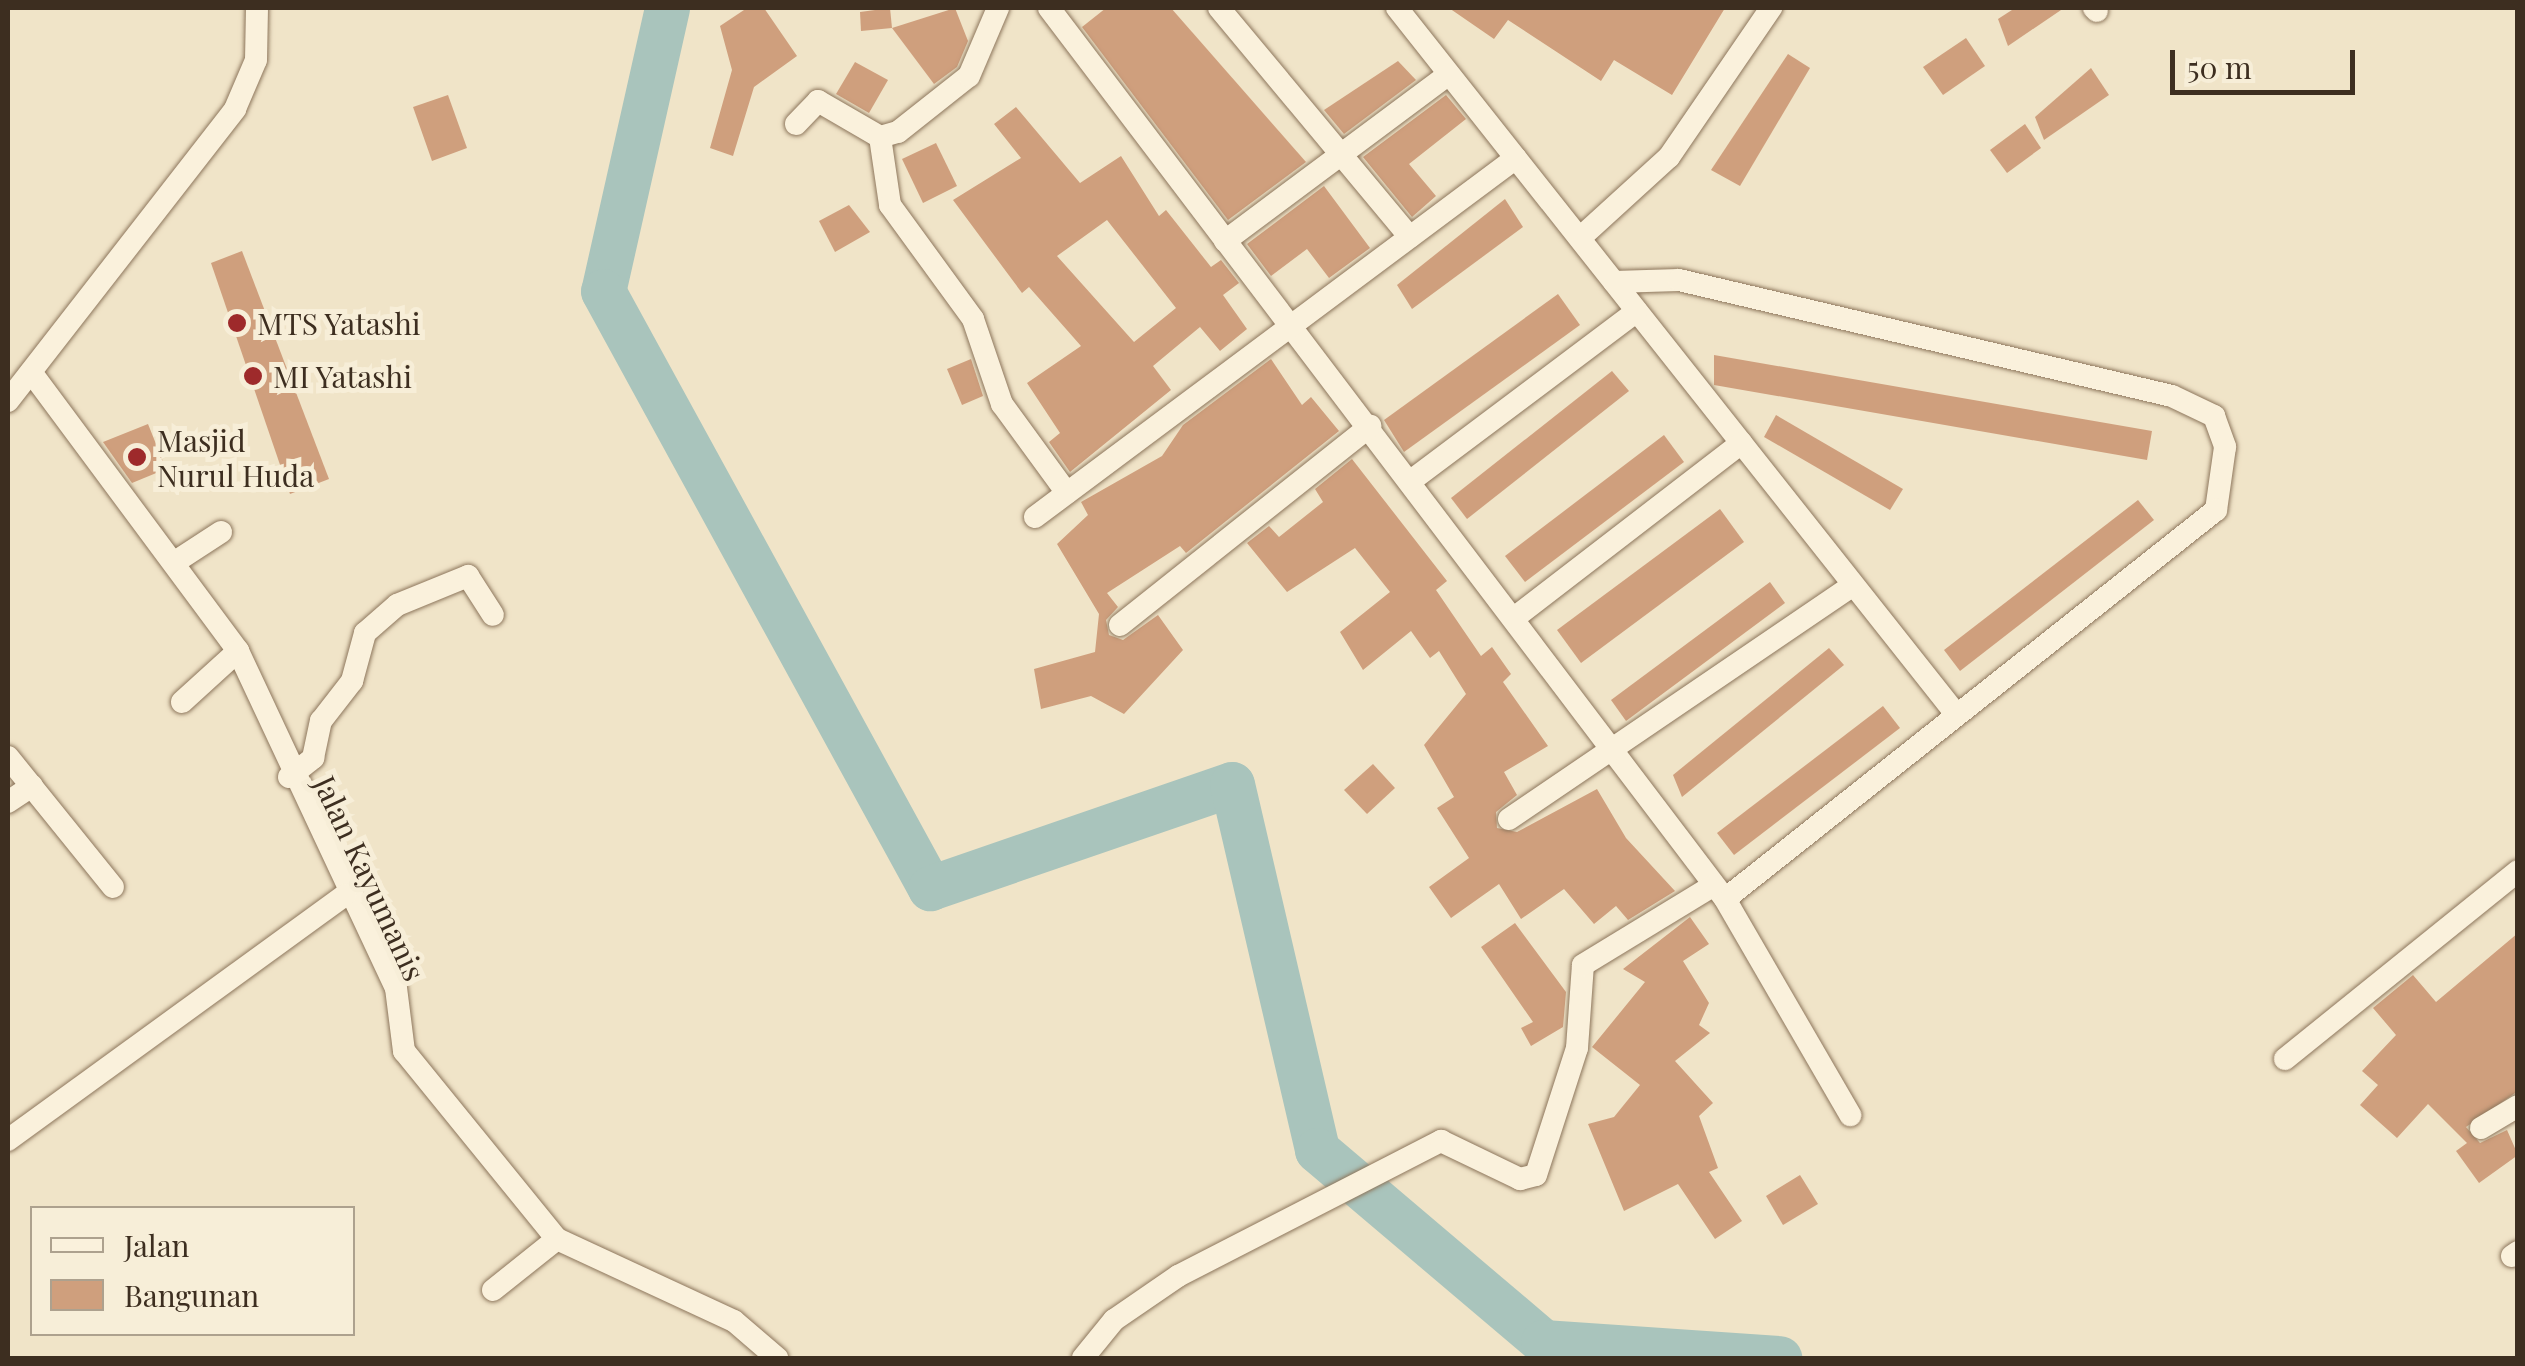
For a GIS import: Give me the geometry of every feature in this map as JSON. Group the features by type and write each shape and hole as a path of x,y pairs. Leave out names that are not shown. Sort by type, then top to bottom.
{"street":[{"path":"8,401 234,110 256,60 257,8"},
{"path":"880,137 954,94 980,58 998,8"},
{"path":"1050,8 1225,240 1518,615 1719,892 1850,1115"},
{"path":"1219,8 1410,237"},
{"path":"1397,8 1956,714"},
{"path":"1580,238 1668,157 1771,8"},
{"path":"1225,240 1449,74"},
{"path":"796,124 818,102 880,137"},
{"path":"880,137 890,205 973,319 1002,404 1067,493"},
{"path":"1034,517 1516,158"},
{"path":"1083,1358 1148,1295 1441,1141 1520,1179 1536,1175 1577,1048 1583,964 1719,892 1956,714 2216,510 2227,477 2214,416 2172,396 1679,280 1614,282"},
{"path":"1412,480 1637,311"},
{"name":"Jalan Kayumanis","path":"31,372 238,651 289,778 345,895 396,988 400,1044 557,1239 734,1321 776,1358"},
{"path":"1120,625 1370,426"},
{"path":"1518,615 1741,443"},
{"path":"175,562 221,532"},
{"path":"289,778 313,758 320,721 352,680 366,633 397,604 468,576 494,615"},
{"path":"1509,819 1617,751 1854,585"},
{"path":"182,702 238,651"},
{"path":"8,757 113,886"},
{"path":"8,802 32,786"},
{"path":"2285,1059 2518,870"},
{"path":"8,1140 345,895"},
{"path":"2481,1128 2518,1106"},
{"path":"493,1290 557,1239"}],"building":[{"path":"747,8 764,8 797,56 754,87 733,156 710,148 732,70 720,26"},
{"path":"890,8 892,28 861,31 860,12"},
{"path":"955,8 968,41 957,67 934,84 892,28"},
{"path":"1106,8 1171,8 1306,162 1228,220 1082,27"},
{"path":"1449,8 1725,8 1672,95 1614,60 1601,81 1508,20 1494,39"},
{"path":"2015,8 2064,8 2008,46 1998,19"},
{"path":"1966,38 1985,66 1943,95 1923,67"},
{"path":"1788,54 1810,68 1740,186 1711,170"},
{"path":"1398,61 1416,80 1344,134 1324,110"},
{"path":"855,62 888,80 869,113 836,94"},
{"path":"2091,68 2109,95 2044,140 2035,117"},
{"path":"448,95 467,148 432,161 413,107"},
{"path":"1446,95 1466,119 1409,164 1436,196 1412,217 1363,157"},
{"path":"1016,107 1080,183 1121,156 1159,216 1166,210 1211,267 1221,260 1239,283 1223,295 1247,329 1220,351 1200,327 1153,366 1171,390 1070,472 1049,442 1060,433 1027,383 1081,346 1029,287 1022,293 953,200 1021,158 994,124","holes":["1107,220 1176,308 1134,342 1057,256"]},
{"path":"2025,124 2041,148 2007,173 1990,150"},
{"path":"936,143 957,186 923,203 902,159"},
{"path":"1324,186 1370,248 1329,278 1307,249 1271,276 1247,244"},
{"path":"1505,199 1523,227 1412,309 1397,285"},
{"path":"849,205 870,232 835,252 819,221"},
{"path":"242,251 329,479 290,494 211,263"},
{"path":"1558,294 1580,325 1404,452 1384,420"},
{"path":"1714,355 2152,431 2147,460 1714,385"},
{"path":"971,359 983,396 962,405 947,369"},
{"path":"1271,359 1302,405 1311,397 1339,431 1186,553 1180,546 1107,593 1118,607 1106,620 1109,635 1123,640 1158,615 1183,650 1124,714 1091,696 1041,709 1034,669 1095,652 1099,614 1057,544 1088,515 1081,502 1162,456 1183,425"},
{"path":"1612,371 1629,391 1467,519 1451,498"},
{"path":"1776,415 1903,489 1890,510 1764,437"},
{"path":"148,424 166,469 132,483 103,442"},
{"path":"1664,435 1684,462 1525,582 1505,556"},
{"path":"1352,459 1447,581 1436,590 1481,656 1492,647 1511,674 1503,682 1548,746 1504,772 1517,795 1496,812 1497,828 1517,832 1597,789 1626,838 1675,891 1628,920 1616,906 1594,924 1564,889 1521,919 1499,884 1451,918 1429,887 1469,858 1437,808 1454,797 1424,745 1466,694 1439,651 1430,658 1411,631 1363,670 1340,632 1390,592 1355,548 1287,592 1247,543 1269,526 1279,537 1323,502 1315,489"},
{"path":"2138,500 2154,520 1960,671 1944,650"},
{"path":"1720,509 1744,542 1581,663 1557,630"},
{"path":"1770,582 1785,603 1626,721 1611,700"},
{"path":"1829,648 1844,665 1682,797 1673,775"},
{"path":"1883,706 1900,728 1734,855 1717,833"},
{"path":"1373,764 1395,788 1367,814 1344,790"},
{"path":"1690,917 1709,944 1683,961 1709,1003 1699,1025 1710,1033 1675,1061 1713,1103 1699,1116 1718,1168 1709,1172 1742,1221 1715,1239 1678,1184 1624,1211 1588,1124 1614,1117 1640,1085 1592,1047 1645,982 1623,969"},
{"path":"1515,923 1566,992 1563,1027 1531,1046 1521,1028 1533,1022 1481,947"},
{"path":"2518,933 2518,1091 2466,1127 2480,1143 2507,1130 2518,1155 2479,1183 2456,1151 2467,1143 2428,1104 2397,1138 2360,1105 2378,1085 2362,1071 2396,1035 2373,1008 2413,975 2436,1002"},
{"path":"1800,1175 1818,1204 1783,1225 1766,1196"}],"waterway":[{"path":"667,8 603,291 930,888 1232,784 1317,1150 1543,1342 1779,1358"}],"place":[{"name":"MTS Yatashi","path":"237,323"},
{"name":"MI Yatashi","path":"253,376"},
{"name":"Masjid Nurul Huda","path":"137,457"}]}
